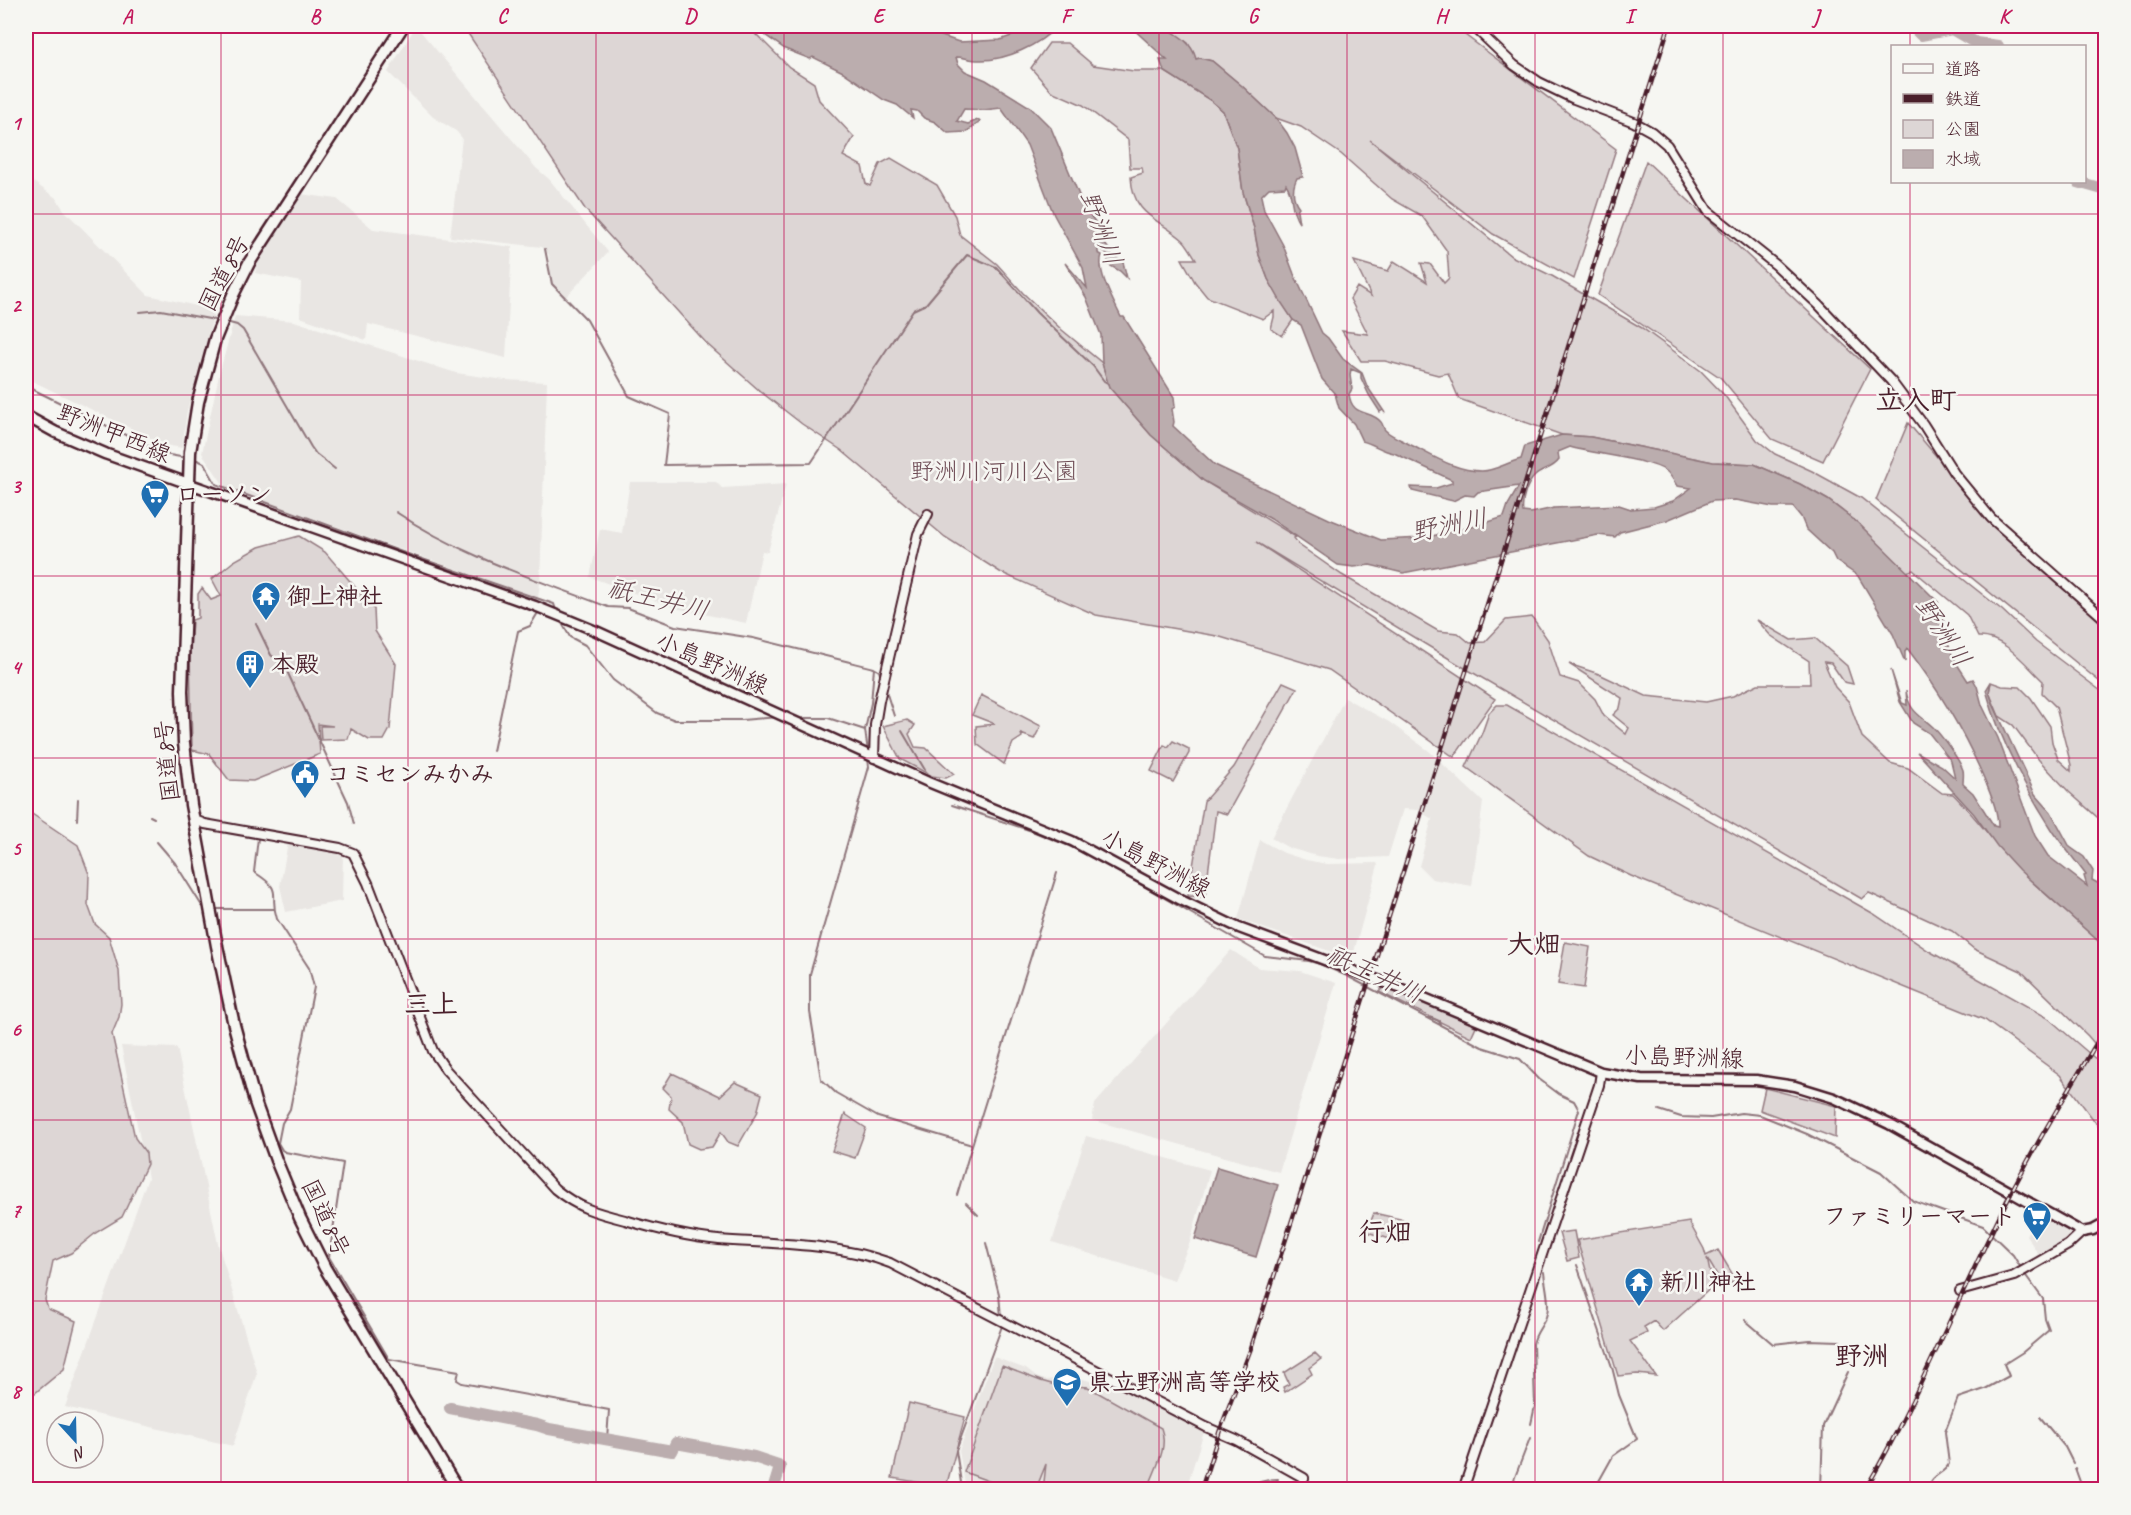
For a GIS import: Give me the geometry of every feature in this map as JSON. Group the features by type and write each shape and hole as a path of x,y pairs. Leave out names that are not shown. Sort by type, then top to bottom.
{"highway":[{"name":"国道8号","path":"403,26 273,224 233,295 215,339 198,402 190,452 182,691 184,743 192,805 217,946 236,1034 255,1102 300,1218 325,1268 458,1490"}],"main road":[{"name":"野洲甲西線","path":"26,417 106,454 189,484"},
{"name":"小島野洲線","path":"189,484 535,606 596,631 874,758 1072,841 1181,900 1239,928 1410,992 1601,1072 1641,1079 1756,1080 1815,1091 1889,1124 2082,1232"},
{"path":"2082,1232 2093,1230 2106,1223"}],"street":[{"path":"1473,26 1514,65 1539,82 1634,123 1652,132 1666,145 1679,162 1697,196 1708,211 1776,265 1819,305 1891,381 1923,424 1954,473 1991,518 2106,620"},
{"path":"874,758 875,725 879,701 918,534 928,514"},
{"path":"195,820 206,824 340,848 353,853 368,883 433,1051 446,1070 555,1189 568,1200 588,1211 664,1231 718,1240 832,1249 890,1263 997,1320 1236,1440 1304,1478"},
{"path":"1463,1490 1601,1072"},
{"path":"1960,1291 2002,1280 2023,1271 2068,1245 2082,1232"}],"shaded area":[{"path":"416,26 536,168 549,179 608,252 564,299 550,283 549,255 542,247 450,237 462,138 456,131 433,117 388,72"},
{"path":"32,181 56,198 64,210 148,295 210,309 214,314 187,411 182,448 165,445 26,378 26,218"},
{"path":"300,194 337,199 373,229 512,247 506,358 368,324 366,340 300,317 301,282 255,273 258,261"},
{"path":"235,316 294,321 456,373 505,380 547,382 538,598 225,487 202,453"},
{"path":"630,482 716,482 722,488 786,484 768,552 762,551 746,623 675,608 590,577 600,529 622,533"},
{"path":"1345,698 1389,722 1429,751 1483,802 1472,886 1432,879 1419,866 1432,819 1418,810 1403,809 1388,857 1339,859 1317,856 1289,848 1271,838"},
{"path":"1260,840 1284,853 1306,860 1327,864 1377,863 1352,959 1238,919"},
{"path":"288,843 343,852 342,901 286,912 280,886"},
{"path":"1231,950 1259,968 1300,971 1336,983 1279,1172 1092,1120 1095,1104"},
{"path":"121,1046 177,1048 218,1244 257,1373 233,1446 105,1416 105,1410 78,1410 65,1407 148,1178"},
{"path":"1086,1136 1210,1170 1190,1242 1174,1280 1052,1242"},
{"path":"2038,1214 2070,1232 2069,1237 2039,1255 2026,1235"},
{"name":"県立野洲高等学校","path":"994,1357 1026,1369 1036,1377 1045,1380 1075,1377 1105,1385 1112,1384 1204,1432 1186,1489 966,1489 959,1451"}],"green space":[{"name":"野洲川河川公園","path":"463,26 748,26 789,67 814,83 819,100 854,137 843,156 862,166 866,184 870,186 880,164 891,158 937,185 955,216 960,235 997,264 1023,293 1062,330 1102,363 1109,387 1151,435 1204,481 1296,537 1294,538 1299,545 1342,575 1438,631 1458,633 1470,643 1485,642 1506,620 1532,617 1548,640 1560,677 1579,683 1595,699 1604,716 1626,734 1629,728 1613,715 1620,708 1622,698 1569,664 1599,674 1646,696 1706,702 1733,696 1758,684 1810,684 1809,661 1770,635 1757,620 1791,640 1815,638 1847,666 1853,684 1844,682 1831,663 1824,662 1835,687 1849,702 1862,737 1890,763 1908,768 1942,793 1953,794 2017,867 2105,947 2105,1056 2088,1036 2021,971 1974,949 1952,931 1869,893 1862,899 1458,664 1256,542 1495,699 1454,757 1329,670 1217,636 1096,615 1000,572 945,537 841,450 802,424 761,392 708,345 585,209"},
{"path":"1163,26 1453,26 1616,149 1574,279 1493,234 1370,140 1511,256 1552,276 1642,328 1701,371 1725,396 1757,440 1775,454 1861,498 2002,610 2036,642 2105,694 2105,824 2069,792 2039,760 2013,725 1999,716 1989,692 1991,682 2002,686 2020,687 2031,698 2050,726 2052,742 2058,759 2071,771 2056,707 2042,693 2043,681 2005,646 1987,638 1978,637 1967,615 1913,570 1906,572 1858,523 1828,500 1800,484 1754,464 1713,462 1591,437 1562,435 1459,399 1448,373 1438,375 1385,361 1361,361 1342,331 1368,334 1350,299 1357,287 1371,296 1354,261 1388,271 1394,261 1427,282 1421,263 1430,264 1444,283 1449,278 1447,251 1422,216 1392,199 1341,154 1301,127 1276,118 1212,61 1196,59 1188,43"},
{"path":"1049,43 1067,43 1093,65 1134,71 1164,71 1210,100 1223,111 1237,148 1243,192 1254,228 1259,255 1268,279 1293,320 1282,336 1271,329 1274,311 1263,319 1207,297 1195,282 1182,259 1196,259 1187,244 1148,215 1136,200 1131,177 1143,173 1142,168 1130,168 1128,140 1083,105 1051,91 1031,68"},
{"path":"1646,161 1870,369 1823,461 1772,439 1721,378 1598,295"},
{"path":"1908,423 1989,518 2105,621 2105,686 1876,500"},
{"path":"299,536 325,552 374,609 375,631 396,664 390,729 384,740 369,740 351,729 348,739 321,740 320,726 333,726 318,724 320,754 253,781 229,780 209,754 192,750 190,652 192,620 198,618 198,594 202,588 211,600 221,596 212,579 234,561 259,547"},
{"path":"1283,682 1297,688 1227,814 1216,811 1205,897 1188,896 1204,801 1234,767"},
{"path":"981,695 1041,726 1034,739 1021,734 1022,737 1013,743 1004,764 977,744 976,726 995,724 972,715"},
{"path":"1497,705 1507,705 1874,914 1929,951 2048,1018 2105,1067 2105,1135 2060,1075 1985,1020 1631,876 1589,856 1466,767 1489,713"},
{"path":"907,720 915,725 909,734 915,747 926,748 954,774 946,778 932,776 900,759 883,726"},
{"path":"1173,741 1189,749 1189,753 1173,782 1151,771 1164,745 1168,747"},
{"path":"26,810 78,845 89,874 88,905 95,924 109,937 119,971 121,1004 119,1017 112,1034 135,1138 146,1153 147,1164 122,1217 97,1232 71,1253 53,1261 45,1300 48,1309 76,1321 64,1369 35,1393 26,1395"},
{"path":"1565,942 1590,947 1584,988 1558,984"},
{"path":"1385,985 1476,1026 1471,1037 1379,992"},
{"path":"672,1073 720,1096 735,1082 762,1094 757,1113 738,1146 728,1142 721,1132 712,1147 699,1149 688,1144 683,1122 669,1109 671,1096 663,1088"},
{"path":"1765,1088 1836,1106 1835,1138 1760,1110"},
{"path":"845,1114 866,1128 855,1158 832,1151"},
{"path":"1374,1213 1409,1221 1403,1243 1367,1232"},
{"name":"新川神社","path":"1689,1222 1706,1256 1718,1250 1736,1280 1724,1287 1707,1258 1713,1286 1663,1331 1654,1321 1644,1327 1647,1333 1630,1341 1656,1376 1637,1374 1618,1376 1577,1240"},
{"path":"1574,1231 1579,1258 1567,1261 1559,1233"},
{"path":"1315,1353 1321,1359 1309,1368 1312,1374 1285,1392 1283,1387 1289,1384 1284,1373"},
{"name":"県立野洲高等学校","path":"1002,1366 1073,1390 1075,1386 1088,1387 1161,1428 1162,1452 1148,1489 1049,1489 1044,1482 1046,1464 1036,1489 1010,1489 964,1472"},
{"path":"909,1403 965,1417 946,1487 892,1478"}],"water":[{"name":"野洲川","path":"748,26 869,26 894,34 897,28 895,26 913,26 959,42 1000,40 1028,26 1057,26 1032,45 1011,55 989,60 956,57 958,64 965,71 986,80 1030,107 1051,128 1084,207 1096,223 1105,244 1114,256 1123,262 1127,278 1109,265 1106,252 1098,248 1098,253 1102,255 1101,269 1104,278 1121,317 1124,317 1174,397 1173,426 1215,465 1329,519 1381,540 1423,538 1504,517 1519,486 1478,492 1474,496 1465,495 1453,501 1412,491 1411,487 1436,488 1452,483 1452,480 1362,441 1354,424 1339,408 1335,394 1322,379 1301,325 1293,320 1268,279 1259,255 1254,228 1243,192 1237,148 1223,111 1210,100 1164,71 1160,60 1167,60 1130,26 1155,26 1156,28 1163,26 1179,35 1191,48 1196,59 1212,61 1276,118 1295,148 1303,177 1297,178 1294,185 1294,197 1299,207 1297,210 1299,223 1286,184 1285,187 1269,188 1261,196 1264,210 1283,245 1322,333 1343,359 1362,373 1367,386 1383,410 1380,412 1369,395 1361,373 1351,369 1352,389 1349,394 1354,407 1377,418 1385,430 1393,436 1444,462 1472,470 1487,471 1521,459 1525,446 1562,435 1591,437 1713,462 1754,464 1800,484 1828,500 1858,523 1938,602 1934,602 1946,625 1941,621 1948,645 1968,681 1973,679 1977,686 1982,705 1998,738 2035,836 2048,856 2087,886 2084,876 2086,875 2053,831 2014,763 1986,690 1991,682 1989,692 1994,706 2035,794 2051,812 2070,847 2084,857 2093,871 2092,880 2105,887 2105,947 2019,870 1997,846 1974,814 1917,752 1942,766 1955,778 1951,761 1929,733 1913,723 1900,702 1891,670 1902,703 1907,705 1906,690 1912,708 1937,731 1958,760 1963,770 1963,784 1973,793 1994,826 1998,827 1994,805 1986,783 1961,730 1941,697 1907,648 1905,662 1893,634 1858,576 1836,561 1832,553 1806,529 1801,517 1793,507 1773,507 1735,500 1712,501 1667,520 1620,532 1615,537 1598,535 1403,573 1370,565 1354,567 1338,565 1271,519 1204,481 1151,435 1109,387 1102,363 1101,335 1086,297 1065,263 1087,288 1083,268 1054,215 1027,145 1001,108 964,109 957,121 968,124 978,120 980,122 966,132 948,133 917,111 911,110 913,118 897,105 884,100 843,72 813,57 810,59 785,49 755,28 757,36","holes":["1570,447 1634,460 1667,472 1677,486 1691,488 1673,501 1654,507 1631,509 1619,505 1523,512 1524,498 1532,479 1557,463 1558,452"]},
{"path":"1217,1167 1278,1185 1256,1257 1195,1239"}],"waterway":[{"path":"1912,26 1921,35 1952,29 1976,43 1991,45"},
{"path":"2082,183 2106,190"},
{"path":"545,249 552,284 587,320 629,396 670,414 664,465 811,463 913,310 926,304 967,255 996,267 1037,313 1109,384"},
{"name":"祇王井川","path":"140,312 161,310 220,321"},
{"name":"祇王井川","path":"226,322 237,325 243,330 311,447 335,469"},
{"path":"26,386 164,454 186,458"},
{"path":"195,459 204,463 216,484 402,552 554,604 556,610"},
{"name":"祇王井川","path":"396,512 421,528 472,554 608,607 628,608 675,626 753,638 874,668 879,671 881,677"},
{"path":"493,751 518,631 530,626 539,611"},
{"path":"559,618 570,637 585,645 613,680 657,713 675,720 742,720 778,717"},
{"path":"256,624 271,655 285,667 348,802 354,824"},
{"path":"865,730 871,703 874,668"},
{"name":"祇王井川","path":"885,688 894,716"},
{"path":"796,718 828,718 865,730 868,752"},
{"name":"祇王井川","path":"902,731 925,770"},
{"path":"868,758 869,767 810,974 810,1012 821,1079 836,1093 878,1117 972,1145 957,1195"},
{"path":"77,820 78,799"},
{"name":"祇王井川","path":"952,805 1032,831 1074,848 1265,956 1320,964 1482,1047 1520,1059 1539,1079 1559,1094 1574,1101 1579,1110 1538,1242"},
{"path":"150,816 154,818"},
{"path":"258,838 254,872 273,889 277,919 309,968 314,987 290,1109 282,1123 278,1143 285,1152 343,1163 329,1257 389,1359 459,1371 457,1380 462,1383 609,1410 607,1439"},
{"path":"157,842 175,863 202,906 207,907"},
{"path":"972,1145 1057,873"},
{"path":"213,909 274,909"},
{"name":"祇王井川","path":"1428,1018 1439,1021 1440,1024"},
{"path":"1659,1110 1681,1117 1711,1118 1741,1113 1760,1115 1807,1134 1881,1172 1913,1201 1983,1226 2013,1255 2021,1268"},
{"path":"966,1203 978,1215"},
{"path":"986,1243 999,1294 1001,1317"},
{"path":"1577,1265 1612,1367 1619,1395 1637,1439 1613,1456 1594,1490"},
{"name":"祇王井川","path":"1531,1424 1535,1406 1533,1344 1546,1317 1548,1307 1544,1272"},
{"path":"1927,1490 1932,1480 1949,1464 1945,1432 1958,1398 1985,1389 2009,1376 2004,1364 2023,1352 2049,1330 2045,1319 2043,1299 2024,1273"},
{"path":"1745,1320 1773,1344 1809,1340 1840,1341"},
{"path":"962,1489 956,1451 1002,1326"},
{"path":"1821,1490 1823,1426 1848,1372"},
{"path":"450,1408 672,1451 676,1443 754,1457 780,1467 774,1487 780,1490"},
{"path":"2040,1417 2065,1447 2073,1463"},
{"name":"祇王井川","path":"1510,1490 1530,1438"},
{"path":"2075,1468 2083,1490"},
{"path":"1239,1490 1263,1481 1278,1479 1272,1490"},
{"path":"942,1490 963,1490"}],"railway":[{"path":"1201,1490 1220,1430 1251,1348 1363,999 1669,26"},
{"path":"1865,1490 1917,1391 2021,1173 2106,1027"}],"place":[{"name":"ローソン","path":"155,520"},
{"name":"御上神社","path":"266,622"},
{"name":"本殿","path":"250,690"},
{"name":"コミセンみかみ","path":"305,800"},
{"name":"ファミリーマート","path":"2037,1242"},
{"name":"新川神社","path":"1639,1308"},
{"name":"県立野洲高等学校","path":"1067,1408"}],"district":[{"name":"立入町","path":"1916,400"},
{"name":"大畑","path":"1534,944"},
{"name":"三上","path":"431,1004"},
{"name":"行畑","path":"1385,1232"},
{"name":"野洲","path":"1862,1356"}]}
